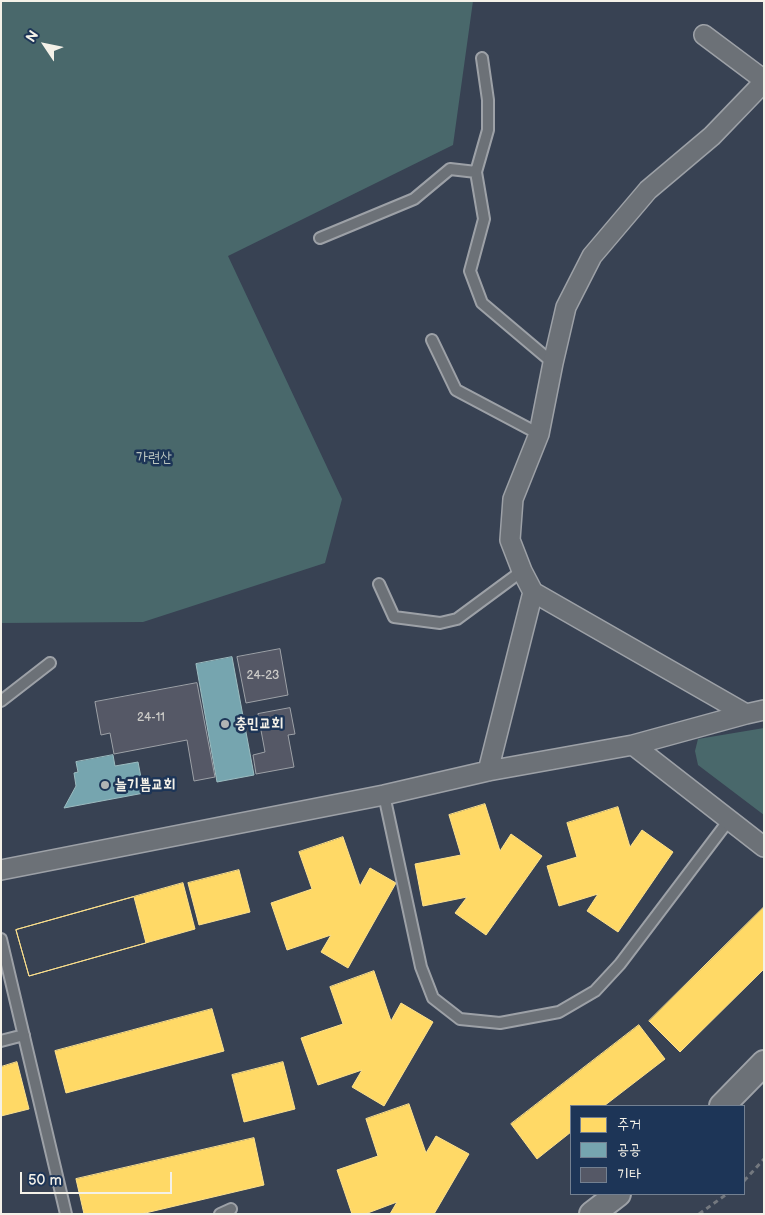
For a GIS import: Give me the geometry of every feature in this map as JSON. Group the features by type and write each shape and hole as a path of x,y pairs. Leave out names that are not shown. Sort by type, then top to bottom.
{"street":[{"path":"704,35 764,81 712,136 648,190 592,256 566,307 539,434 513,499 510,540 522,571 533,592 755,712"},
{"path":"488,770 533,592"},
{"path":"1,870 384,795 488,770 633,745 755,712"},
{"path":"633,745 764,847"},
{"path":"723,1105 764,1064"},
{"path":"592,1214 617,1195"}],"lane":[{"path":"482,58 488,100 488,130 476,172 484,219 470,271 482,303 553,363"},
{"path":"320,238 414,199 450,169 476,172"},
{"path":"432,340 456,390 539,434"},
{"path":"379,584 394,617 440,623 457,619 522,571"},
{"path":"1,701 50,663"},
{"path":"384,795 421,967 432,998 460,1019 500,1024 559,1012 595,991 620,964 729,820"},
{"path":"1,939 66,1214"},
{"path":"1,1041 24,1035"},
{"path":"220,1214 232,1209"}],"path":[{"path":"745,1180 764,1159"},
{"path":"699,1214 727,1195"}],"green space":[{"name":"가련산","path":"1,1 473,1 453,145 228,256 342,499 325,563 143,622 1,623"},
{"path":"764,728 764,815 698,765 695,751 698,739"}],"building: 주거":[{"path":"485,804 500,851 511,834 542,856 486,935 455,913 467,897 423,906 415,864 461,855 449,815"},
{"path":"618,807 630,847 642,830 673,852 618,932 587,911 598,894 559,906 547,866 577,857 567,823"},
{"path":"343,837 360,886 370,868 396,883 348,968 321,952 331,935 287,950 271,903 312,889 299,852"},
{"path":"239,870 250,912 199,925 188,883"},
{"path":"183,883 195,929 29,976 16,930"},
{"path":"134,897 146,943 29,976 16,930"},
{"path":"764,907 764,969 680,1052 649,1021"},
{"path":"374,971 391,1021 401,1003 433,1022 384,1106 352,1087 362,1070 318,1085 301,1038 343,1024 330,987"},
{"path":"212,1009 224,1051 66,1093 55,1051"},
{"path":"639,1025 665,1059 605,1105 570,1105 570,1133 537,1159 511,1124"},
{"path":"17,1062 29,1109 1,1116 1,1067"},
{"path":"283,1062 295,1109 244,1122 232,1075"},
{"path":"409,1104 426,1153 436,1136 469,1154 434,1214 390,1214 397,1202 365,1214 352,1214 337,1170 378,1156 366,1119"},
{"path":"254,1138 264,1185 141,1214 84,1214 76,1179"}],"building: 공공":[{"path":"232,657 254,775 217,782 196,664"},
{"path":"113,755 115,766 138,762 144,793 64,808 76,786 74,773 78,772 76,762"}],"building: 기타":[{"path":"280,649 288,695 246,703 237,657"},
{"path":"197,683 215,777 194,781 187,740 114,754 110,733 101,735 95,702"},
{"path":"290,708 295,734 288,735 294,767 256,774 253,755 265,752 258,714"}],"place":[{"name":"충민교회","path":"225,724"},
{"name":"늘기쁨교회","path":"105,785"}]}
